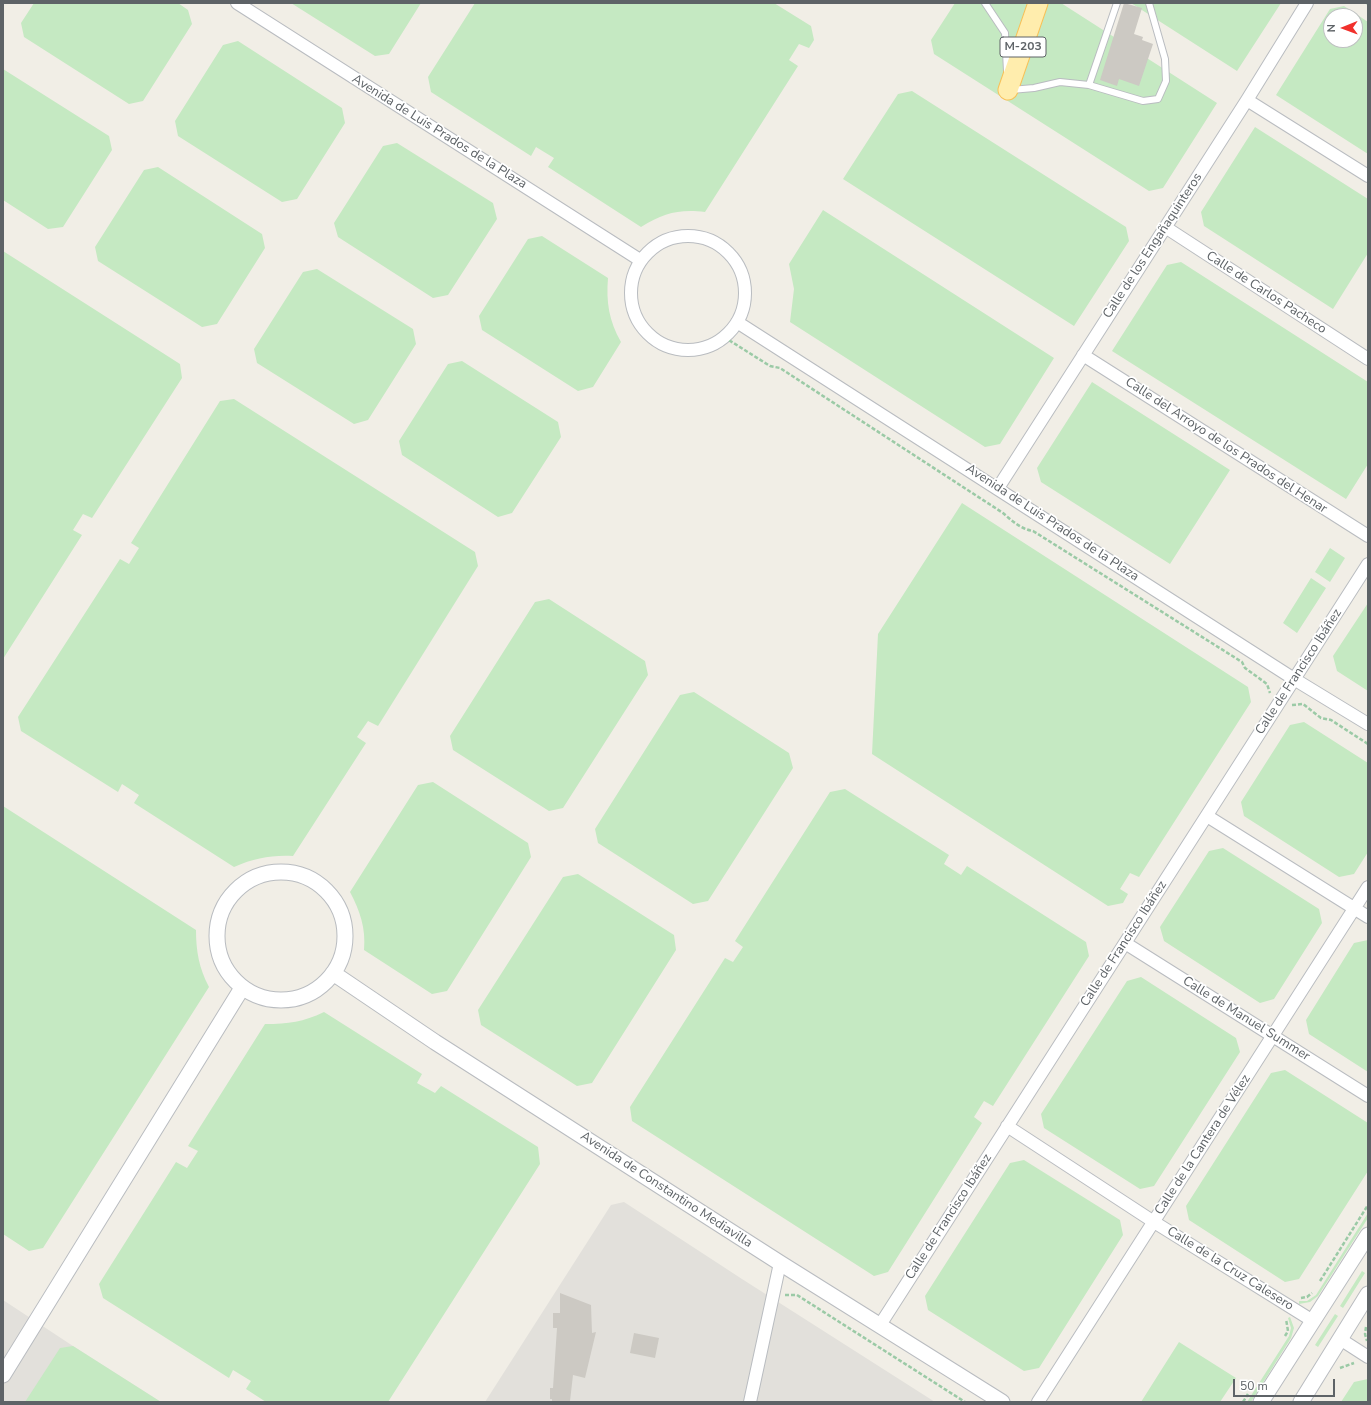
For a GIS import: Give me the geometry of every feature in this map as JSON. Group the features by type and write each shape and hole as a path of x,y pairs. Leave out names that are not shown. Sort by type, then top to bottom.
{"main road":[{"name":"M-203","path":"1008,90 1038,3"}],"street":[{"name":"Avenida de Luis Prados de la Plaza","path":"237,3 640,260"},
{"name":"Calle de los Engañaquinteros","path":"998,488 1247,100 1307,3"},
{"path":"1247,100 1368,176"},
{"name":"Calle de Carlos Pacheco","path":"1165,227 1368,358"},
{"path":"689,235 708,239 724,249 735,261 742,275 745,291 743,307 737,322 724,337 712,345 696,350 678,350 662,344 646,333 636,317 630,298 632,278 640,260 654,247 671,238 689,235"},
{"name":"Avenida de Luis Prados de la Plaza","path":"737,322 998,488 1294,680 1368,724"},
{"name":"Calle del Arroyo de los Prados del Henar","path":"1083,355 1368,536"},
{"name":"Calle de Francisco Ibáñez","path":"880,1325 1368,564"},
{"path":"1207,816 1368,917"},
{"path":"274,871 295,872 314,881 330,894 341,912 345,932 343,953 334,973 320,987 302,997 281,1000 260,997 242,988 229,974 221,958 217,940 218,922 225,906 236,889 254,877 274,871"},
{"name":"Calle de la Cantera de Vélez","path":"1038,1402 1368,887"},
{"name":"Calle de Manuel Summer","path":"1125,943 1368,1096"},
{"name":"Avenida de Constantino Mediavilla","path":"334,973 435,1042 780,1263 1002,1402"},
{"path":"3,1375 242,988"},
{"name":"Calle de la Cruz Calesero","path":"1007,1126 1154,1222 1313,1321"},
{"path":"1262,1402 1368,1235"},
{"path":"750,1402 780,1263"},
{"path":"1301,1402 1368,1294"},
{"path":"1340,1339 1365,1356"}],"lane":[{"path":"985,3 1005,33 1008,90 1034,88 1060,82 1089,85 1142,101 1158,99 1166,81 1165,59 1149,3"},
{"path":"1089,85 1117,3"}],"path":[{"path":"724,337 770,366 780,368 1003,513 1010,520 1026,530 1033,531 1242,662 1245,668 1267,684 1271,694 1288,704 1303,704 1321,718 1331,720 1368,744"},
{"path":"774,1289 786,1296 797,1295 965,1402"},
{"path":"1337,1373 1340,1367 1357,1362 1365,1356 1367,1344 1365,1328 1368,1324"}],"shaded area":[{"path":"624,1202 935,1402 485,1402 611,1205"},
{"path":"3,1300 73,1346 161,1402 3,1402"}],"green space":[{"path":"34,3 178,3 188,10 192,24 143,101 129,104 24,37 21,23"},
{"path":"291,3 421,3 389,54 375,56"},
{"path":"475,3 774,3 811,26 814,40 809,48 799,44 789,60 798,66 705,212 687,211 672,213 657,218 641,227 548,167 554,158 536,147 531,156 431,92 428,77"},
{"path":"955,3 1061,3 1217,103 1163,188 1149,191 934,54 931,40"},
{"path":"1131,3 1281,3 1237,71"},
{"path":"1344,6 1347,8 1335,8"},
{"path":"1363,19 1368,22 1368,154 1276,95 1323,20 1323,48 1363,48"},
{"path":"238,41 342,108 345,123 297,199 282,202 178,136 175,121 223,45"},
{"path":"3,69 109,136 112,150 63,227 48,229 3,200"},
{"path":"912,91 1126,227 1129,241 1074,326 843,179 898,94"},
{"path":"1255,127 1368,199 1368,253 1333,309 1204,226 1201,212"},
{"path":"397,143 493,203 497,219 448,295 433,298 338,237 334,223 383,146"},
{"path":"158,167 262,234 265,248 217,324 202,327 98,261 95,247 144,170"},
{"path":"823,210 1054,358 1000,444 985,447 790,322 794,289 789,264"},
{"path":"542,236 608,278 609,311 621,342 593,387 578,391 482,330 479,316 528,239"},
{"path":"3,251 180,364 182,378 92,518 83,514 73,530 82,535 3,659"},
{"path":"1181,262 1368,382 1368,464 1346,499 1112,351 1167,265"},
{"path":"317,269 413,329 416,344 368,420 354,424 257,363 254,349 303,272"},
{"path":"462,361 558,422 561,437 512,513 498,517 402,455 399,441 448,364"},
{"path":"1092,382 1230,470 1170,564 1041,482 1037,468"},
{"path":"234,399 475,552 478,566 378,726 368,721 357,737 366,743 293,856 263,858 249,861 234,867 134,803 139,795 122,784 118,792 21,731 18,717 120,559 129,564 139,548 131,543 220,401"},
{"path":"962,503 1248,687 1251,702 1139,877 1130,873 1120,889 1128,894 1123,903 1108,906 872,754 878,634"},
{"path":"1330,548 1345,558 1330,582 1315,572"},
{"path":"1311,578 1326,588 1297,633 1283,623"},
{"path":"549,599 645,661 648,675 563,808 549,811 453,750 450,736 535,602"},
{"path":"1368,603 1368,691 1337,671 1333,656"},
{"path":"694,692 789,753 793,768 708,901 693,904 598,843 595,829 680,695"},
{"path":"1304,722 1368,763 1368,852 1354,874 1339,877 1244,816 1241,802 1290,725"},
{"path":"433,782 528,843 531,857 447,991 432,994 364,950 362,920 350,892 418,785"},
{"path":"845,789 949,855 944,864 961,875 967,866 1086,942 1089,956 993,1106 984,1101 974,1117 982,1123 888,1272 874,1276 632,1121 630,1107 725,958 733,962 743,947 735,941 830,792"},
{"path":"3,806 196,930 199,959 209,987 43,1248 29,1251 3,1234"},
{"path":"1223,848 1319,909 1322,923 1274,999 1260,1003 1164,941 1160,927 1209,851"},
{"path":"578,874 674,935 676,950 592,1083 577,1086 481,1025 478,1010 563,877"},
{"path":"1368,940 1368,1072 1309,1034 1306,1020 1354,943"},
{"path":"1141,977 1236,1038 1240,1052 1154,1186 1140,1189 1044,1128 1041,1114 1127,981"},
{"path":"324,1012 422,1074 417,1083 435,1093 441,1086 538,1147 540,1164 388,1402 266,1402 246,1389 251,1381 233,1370 229,1378 103,1298 99,1284 176,1162 187,1168 198,1151 188,1146 265,1024 296,1022"},
{"path":"1285,1070 1368,1123 1368,1171 1299,1279 1285,1282 1189,1220 1186,1206 1271,1073"},
{"path":"1024,1160 1120,1220 1123,1235 1039,1368 1024,1371 928,1310 925,1296 1010,1163"},
{"path":"1368,1213 1368,1218 1318,1296 1310,1302 1299,1304 1299,1301 1307,1301 1316,1295"},
{"path":"1362,1271 1365,1273 1343,1308 1340,1306"},
{"path":"1335,1314 1338,1316 1318,1347 1315,1345"},
{"path":"1290,1317 1294,1328 1291,1338 1251,1402 1247,1402 1289,1336 1291,1328 1288,1318"},
{"path":"1179,1342 1236,1378 1220,1402 1141,1402"},
{"path":"73,1346 161,1402 25,1402 60,1348"},
{"path":"1368,1379 1368,1402 1341,1402 1354,1382"}],"building":[{"path":"1124,3 1142,8 1134,34 1143,37 1142,40 1153,44 1139,86 1119,79 1117,86 1100,80"},
{"path":"560,1293 591,1305 592,1333 596,1332 585,1378 573,1375 570,1401 552,1402 552,1399 550,1399 550,1388 553,1388 557,1328 553,1328 553,1313 560,1313"},
{"path":"634,1333 659,1338 655,1358 630,1353"}]}
